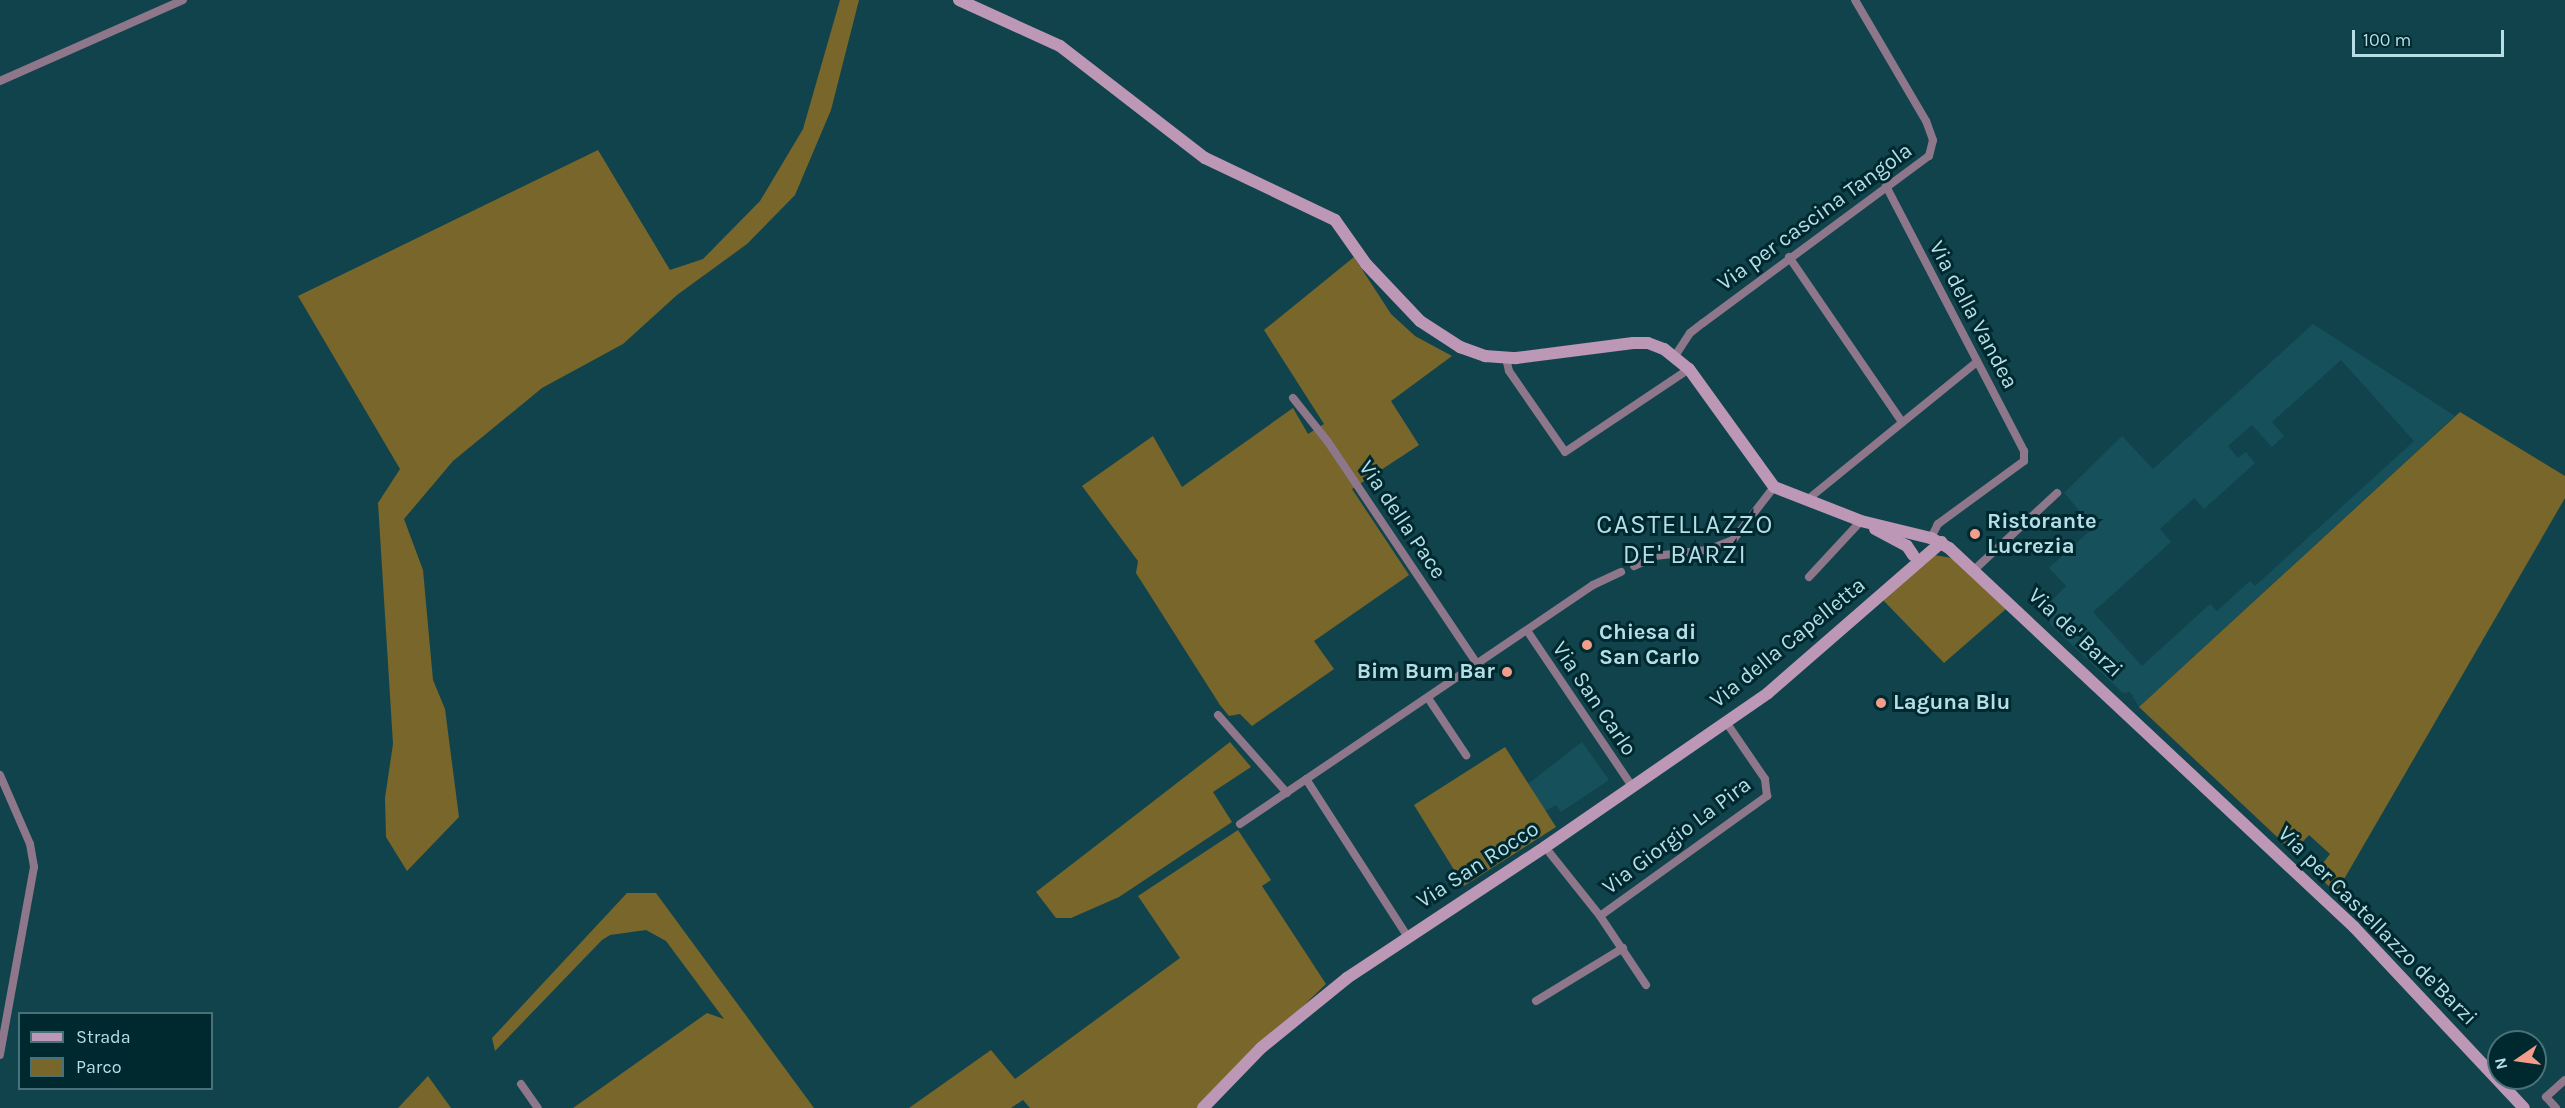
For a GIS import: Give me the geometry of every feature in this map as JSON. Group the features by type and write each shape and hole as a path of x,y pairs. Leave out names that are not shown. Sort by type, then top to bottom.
{"street":[{"path":"0,81 183,0"},
{"path":"959,0 1060,46 1205,158 1335,220 1366,264 1420,321 1460,347 1506,358 1641,343 1675,356 1689,369 1774,487 1861,521 1906,546 1913,555"},
{"name":"Via per cascina Tangola","path":"1675,356 1690,333 1789,257 1929,156 1933,140 1855,0"},
{"name":"Via della Vandea","path":"1886,186 2024,451 2024,461 1938,524 1936,540"},
{"path":"1789,257 1902,422"},
{"path":"1506,358 1509,371 1565,452 1689,369"},
{"path":"1807,500 1977,362"},
{"name":"Via della Pace","path":"1293,398 1328,442 1478,665"},
{"path":"1634,566 1655,556 1707,550 1733,540 1774,487"},
{"path":"1975,569 2057,493"},
{"path":"1809,577 1861,521"},
{"name":"Via de' Barzi","path":"1861,521 1936,540 1975,569 2197,776"},
{"path":"1909,571 1913,555 1936,540"},
{"name":"Via della Capelletta","path":"1632,786 1768,693 1909,571 1936,540"},
{"path":"1240,824 1528,632 1593,585 1621,572"},
{"name":"Via San Carlo","path":"1528,632 1554,676 1632,786"},
{"path":"1428,698 1466,755"},
{"path":"1218,716 1287,793"},
{"name":"Via Giorgio La Pira","path":"1600,916 1767,796 1765,779 1726,722"},
{"path":"0,775 30,844 34,867 25,931 0,1055"},
{"name":"Via per Castellazzo de'Barzi","path":"2197,776 2354,927 2524,1108"},
{"path":"1306,779 1407,936"},
{"name":"Via San Rocco","path":"1203,1108 1261,1048 1347,978 1407,936 1545,847 1632,786"},
{"path":"1545,847 1600,916 1646,985"},
{"path":"1536,1001 1623,948"},
{"path":"2556,1108 2546,1097 2565,1080"},
{"path":"520,1084 538,1108"}],"shaded area":[{"path":"2313,324 2455,416 2139,707 2130,692 2123,693 2050,624 2050,619 2042,611 2066,586 2049,568 2094,527 2064,493 2122,436 2153,469","holes":["2341,360 2414,441 2255,586 2250,581 2217,611 2210,604 2142,666 2093,612 2171,542 2160,529 2194,498 2204,509 2255,463 2246,452 2238,458 2228,446 2252,425 2272,447 2284,436 2272,422"]},
{"path":"1582,742 1609,780 1561,812 1556,805 1545,811 1528,784"}],"green space":[{"path":"840,0 859,0 831,110 795,195 747,244 677,295 623,344 542,388 453,461 404,519 423,570 433,680 445,709 459,817 407,871 386,837 385,798 393,744 378,503 400,469 298,296 598,150 670,270 703,259 760,201 803,129"},
{"path":"1354,257 1391,314 1415,336 1452,356 1391,401 1419,445 1352,489 1409,575 1314,641 1334,669 1252,726 1240,714 1229,716 1220,705 1136,573 1138,561 1082,486 1153,436 1182,487 1293,408 1308,434 1324,424 1264,330"},
{"path":"2460,412 2565,476 2565,498 2336,893 2315,873 2330,854 2309,835 2293,852 2139,707"},
{"path":"1934,555 1952,558 2006,609 1944,663 1882,599"},
{"path":"1230,742 1251,767 1213,792 1232,822 1119,897 1071,918 1056,918 1036,892"},
{"path":"1505,747 1556,827 1464,886 1414,805"},
{"path":"1238,830 1271,880 1262,886 1326,984 1197,1108 1030,1108 1023,1100 1011,1108 909,1108 991,1050 1015,1079 1180,958 1138,896"},
{"path":"627,893 656,893 814,1108 573,1108 707,1013 724,1019 666,941 646,930 610,935 602,940 495,1051 492,1038"},
{"path":"428,1076 451,1108 398,1108"}],"place":[{"name":"Ristorante Lucrezia","path":"1975,534"},
{"name":"Chiesa di San Carlo","path":"1587,645"},
{"name":"Bim Bum Bar","path":"1507,672"},
{"name":"Laguna Blu","path":"1881,703"}],"district":[{"name":"CASTELLAZZO DE' BARZI","path":"1685,540"}]}
